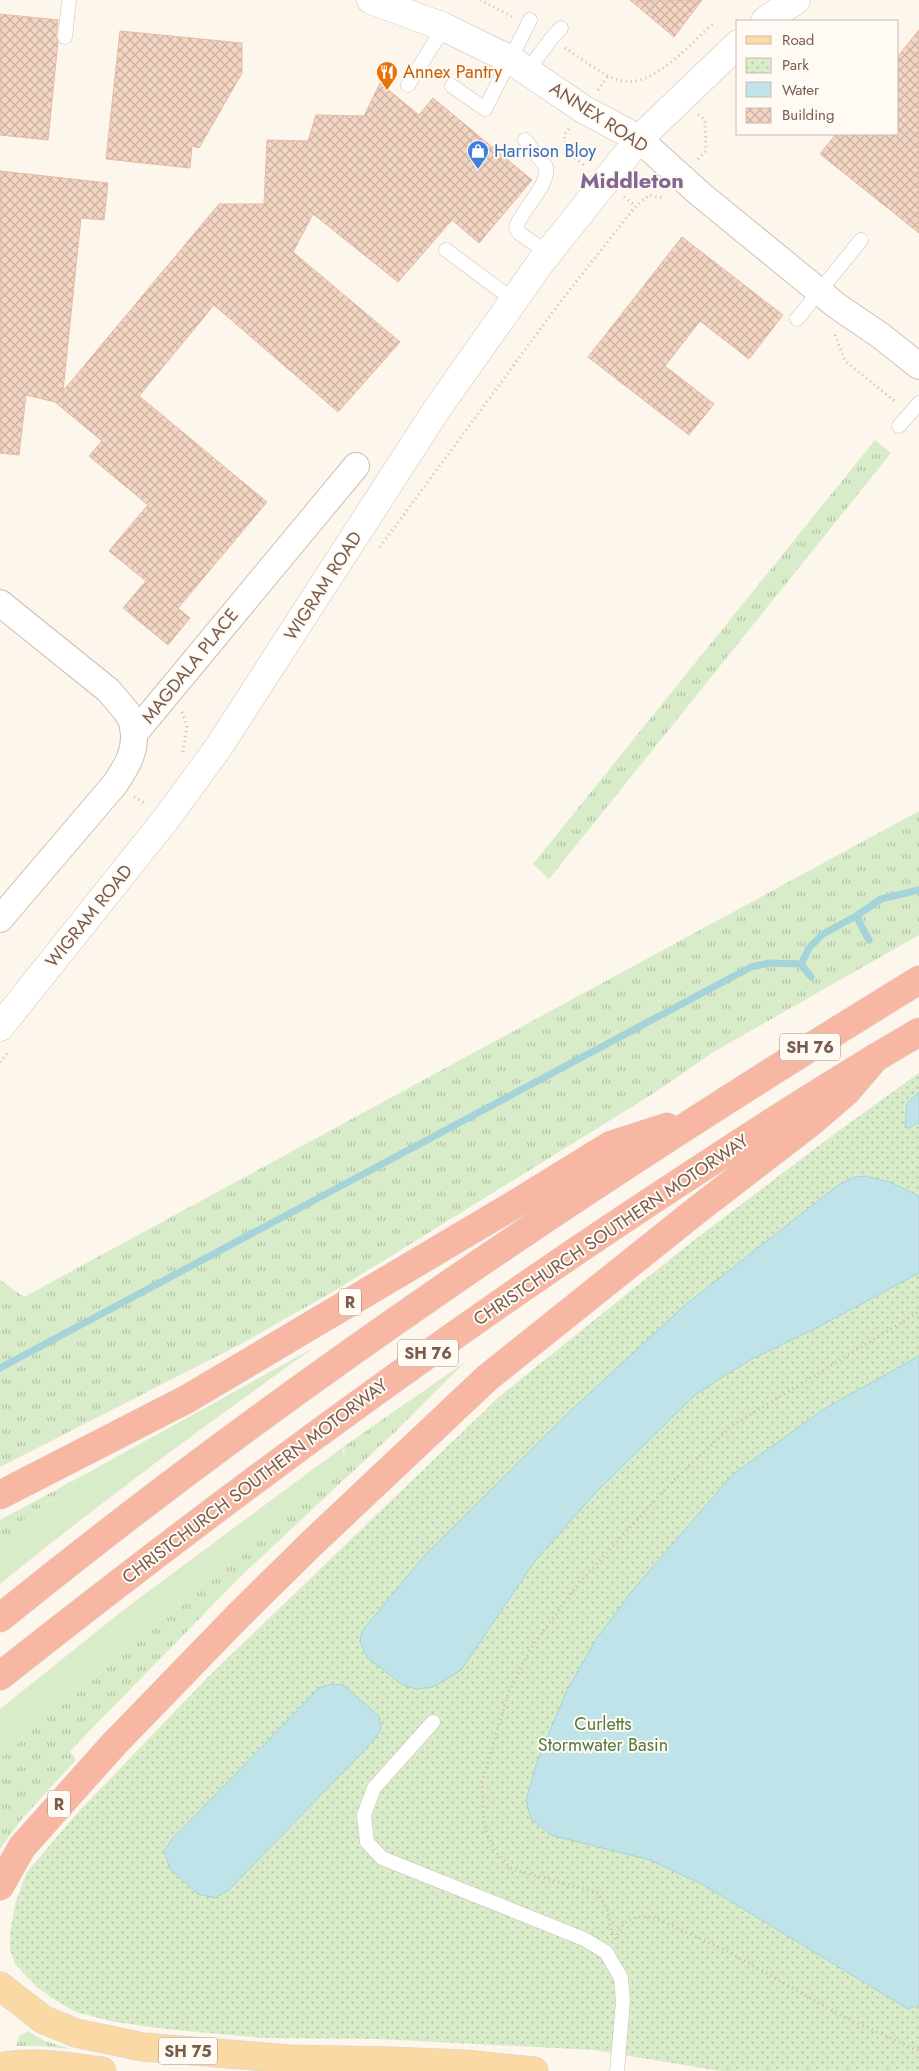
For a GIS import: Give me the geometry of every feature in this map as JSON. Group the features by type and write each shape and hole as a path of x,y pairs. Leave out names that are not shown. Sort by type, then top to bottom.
{"highway":[{"name":"SH 76","path":"0,1618 211,1455 416,1307 551,1214 702,1115 919,980"},
{"name":"CHRISTCHURCH SOUTHERN MOTORWAY","path":"0,1676 217,1508 440,1345 720,1155 919,1032"},
{"name":"R","path":"0,1886 22,1847 106,1752 238,1616 310,1546 488,1378 696,1210 810,1123 846,1092 876,1057"},
{"name":"R","path":"0,1495 187,1399 517,1204 611,1145 702,1115"}],"main road":[{"name":"ANNEX ROAD","path":"371,0 444,26 519,65 583,109 639,139"},
{"path":"767,20 790,1"},
{"name":"WIGRAM ROAD","path":"0,1027 166,819 212,756 421,434 513,300 639,139 736,46"},
{"name":"SH 75","path":"0,1986 44,2020 76,2033 143,2047 280,2058 418,2062 534,2071"},
{"path":"0,2067 35,2064 102,2071"}],"street":[{"name":"ANNEX ROAD","path":"639,139 700,194 819,291 919,366"},
{"name":"MAGDALA PLACE","path":"0,919 115,784 129,764 133,752 134,734 356,466"},
{"path":"0,603 108,690 132,721 134,734"}],"lane":[{"path":"65,37 69,0"},
{"path":"519,65 530,20"},
{"path":"408,85 444,26"},
{"path":"452,86 485,110 519,65 551,39 561,28"},
{"path":"525,140 546,167 547,172 538,192 516,227 519,233 548,254"},
{"path":"797,319 861,240"},
{"path":"446,250 513,300"},
{"path":"899,426 919,404"},
{"path":"433,1722 374,1788 364,1815 367,1842 382,1858 584,1939 606,1952 621,1978 624,2001 617,2071"}],"path":[{"path":"653,75 665,67 714,23"},
{"path":"705,120 706,151"},
{"path":"564,135 567,152"},
{"path":"636,206 649,195 663,196"},
{"path":"919,1312 733,1425 673,1481 578,1584 531,1648 509,1691 482,1782 484,1826 494,1850 512,1869 598,1893 608,1911 613,1941 624,1923 636,1917 653,1917 724,1950 842,2016 919,2051"}],"green space":[{"path":"875,440 891,453 549,879 533,864"},
{"path":"919,811 919,935 715,1051 651,1095 336,1290 241,1344 0,1467 0,1280 24,1297"},
{"name":"Curletts Stormwater Basin","path":"919,1073 919,2071 720,2071 594,2050 378,2039 263,2038 165,2029 110,2021 76,2012 37,1987 15,1964 10,1950 10,1933 16,1901 27,1872 79,1811 209,1676 501,1395 689,1244 837,1132"},
{"path":"315,1347 156,1463 0,1584 0,1556 17,1544 12,1528 91,1471"},
{"path":"465,1362 396,1431 240,1577 70,1751 76,1760 21,1820 0,1849 0,1758 340,1466 345,1453 343,1447"},
{"path":"343,1447 344,1460 340,1466 0,1758 0,1709 126,1608"},
{"path":"91,1471 12,1528 17,1544 0,1556 0,1520"},
{"path":"28,2031 45,2041 71,2049 16,2046 19,2036"}],"water":[{"path":"919,1092 919,1124 917,1123 910,1128 905,1127 907,1103"},
{"path":"865,1176 890,1182 919,1196 919,1273 822,1325 750,1360 696,1394 597,1491 535,1561 461,1670 433,1687 416,1689 401,1684 367,1657 360,1642 362,1631 425,1555 566,1415 685,1305 837,1186 854,1177"},
{"path":"919,1356 919,2005 908,2009 704,1885 650,1860 551,1835 531,1819 526,1800 537,1762 567,1690 597,1638 633,1590 732,1475 824,1409"},
{"path":"332,1684 343,1685 379,1716 381,1728 375,1739 229,1890 215,1898 198,1894 170,1869 164,1851 173,1838 319,1688"}],"building":[{"path":"630,0 702,0 674,37"},
{"path":"0,14 58,20 56,36 58,42 48,140 0,135"},
{"path":"919,30 919,233 820,154 835,135 899,135 899,55"},
{"path":"120,31 242,43 242,73 199,148 192,146 190,168 106,159"},
{"path":"380,83 419,115 433,98 532,180 479,243 452,220 398,282 313,214 293,252 400,342 338,412 214,305 139,396 267,502 178,608 190,618 168,645 123,608 146,581 109,551 148,505 89,456 102,441 55,402 26,395 19,455 0,453 0,171 108,183 104,220 81,218 63,391 219,204 264,204 267,140 308,141 316,115 364,116"},
{"path":"682,237 783,315 749,359 700,321 665,366 714,404 689,435 588,357"}],"waterway":[{"path":"801,964 809,948 823,934 856,916 881,899 919,890"},
{"path":"856,916 869,940"},
{"path":"0,1368 751,967 769,963 801,964"},
{"path":"801,964 811,977"}],"place":[{"name":"Annex Pantry","path":"387,91"},
{"name":"Harrison Bloy","path":"478,170"}],"district":[{"name":"Middleton","path":"632,180"}]}
